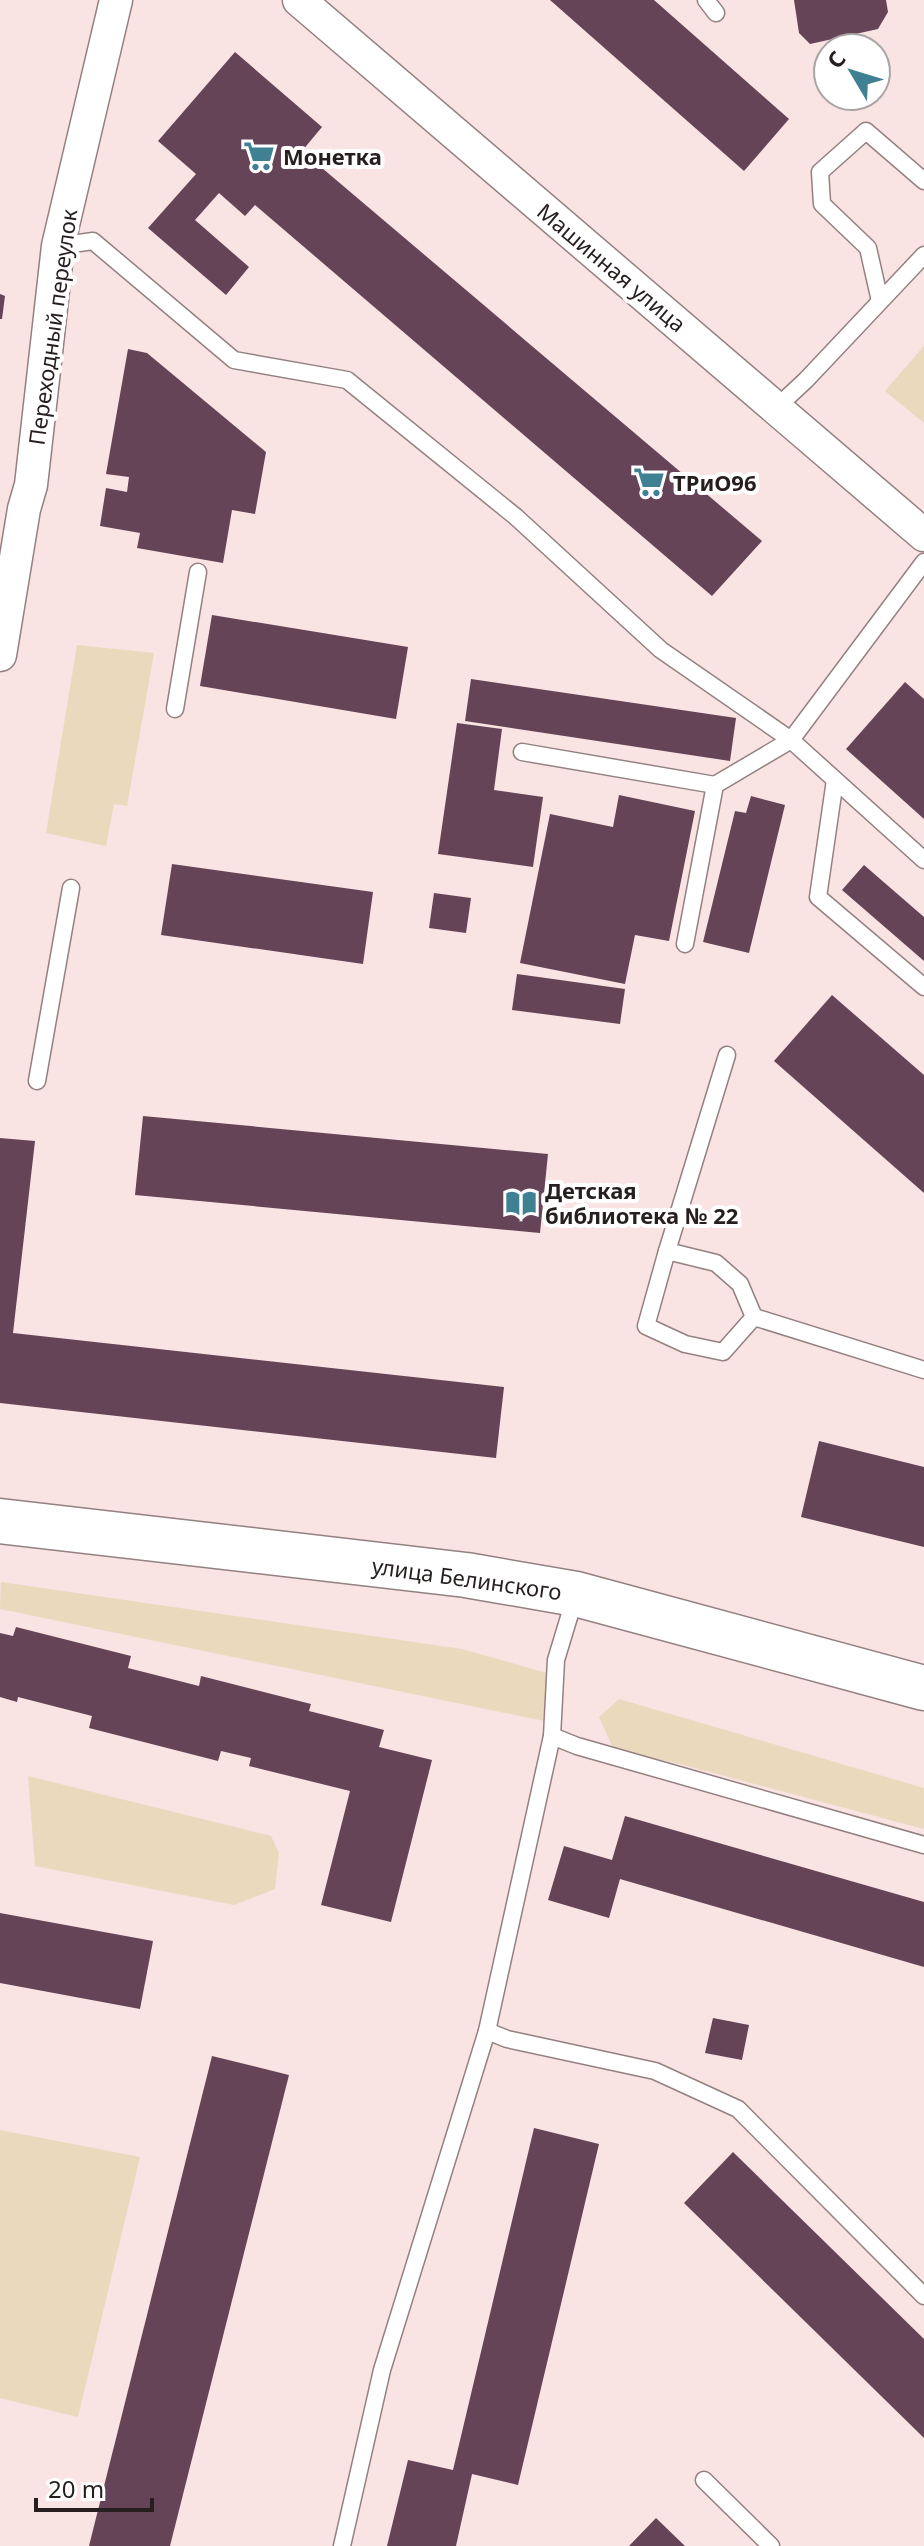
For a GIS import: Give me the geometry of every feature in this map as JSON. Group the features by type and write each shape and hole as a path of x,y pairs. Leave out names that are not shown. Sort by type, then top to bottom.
{"main road":[{"name":"улица Белинского","path":"0,1521 466,1575 576,1594 924,1688"}],"street":[{"name":"Переходный переулок","path":"0,655 24,509 31,485 58,246 116,0"},
{"name":"Машинная улица","path":"299,0 924,535"}],"lane":[{"path":"880,301 868,248 822,204 820,172 866,131 924,181"},
{"path":"58,246 93,241 234,360 347,380 516,517 661,650 791,740 924,860"},
{"path":"777,407 924,255"},
{"path":"522,752 715,785 791,740 924,562"},
{"path":"175,709 198,572"},
{"path":"835,780 818,897 924,987"},
{"path":"685,944 715,785"},
{"path":"37,1081 71,888"},
{"path":"727,1055 646,1326 685,1344 723,1352 754,1317"},
{"path":"667,1251 716,1263 740,1284 754,1317 924,1370"},
{"path":"342,2546 382,2370 487,2031 552,1736 556,1660 576,1594"},
{"path":"552,1736 577,1746 924,1845"},
{"path":"487,2031 507,2039 655,2071 738,2109 924,2296"},
{"path":"704,2480 771,2546"}],"shaded area":[{"path":"924,346 924,423 885,391"},
{"path":"77,645 154,653 127,806 114,804 106,846 46,833"},
{"path":"1,1582 462,1649 547,1673 549,1722 0,1609"},
{"path":"619,1699 924,1788 924,1829 676,1763 614,1750 599,1717"},
{"path":"28,1776 271,1836 279,1853 275,1889 234,1905 35,1866"},
{"path":"0,2130 140,2157 78,2417 0,2398"}],"building":[{"path":"550,0 654,0 789,119 744,171"},
{"path":"794,0 886,0 888,12 878,29 812,32 810,44 799,33"},
{"path":"235,52 322,127 302,151 762,541 712,596 255,205 245,216 219,193 195,220 249,267 226,295 148,228 196,174 158,141"},
{"path":"0,294 5,296 2,319 0,319"},
{"path":"128,349 147,353 266,452 255,514 232,510 223,563 137,548 140,533 100,526 106,488 127,492 129,477 106,474"},
{"path":"212,615 408,647 396,719 200,686"},
{"path":"471,679 736,718 730,761 465,721"},
{"path":"905,682 924,699 924,819 846,749"},
{"path":"457,723 502,729 494,790 543,797 533,867 438,854"},
{"path":"619,795 695,811 669,941 635,935 625,984 520,963 550,814 613,827"},
{"path":"751,796 785,805 749,953 703,942 735,811 746,813"},
{"path":"172,864 373,892 363,964 161,935"},
{"path":"864,865 924,917 924,961 842,890"},
{"path":"434,893 471,898 466,933 429,928"},
{"path":"517,974 625,989 620,1024 512,1010"},
{"path":"832,995 924,1075 924,1193 774,1061"},
{"path":"143,1116 548,1154 540,1233 135,1195"},
{"path":"0,1138 35,1141 13,1333 504,1387 496,1458 0,1403"},
{"path":"819,1441 924,1467 924,1547 801,1517"},
{"path":"16,1627 131,1656 128,1668 199,1686 201,1676 311,1704 309,1711 384,1730 379,1747 432,1760 391,1922 321,1905 350,1791 249,1766 251,1758 221,1751 218,1761 89,1728 92,1716 18,1697 17,1702 0,1697 0,1633 13,1636"},
{"path":"625,1816 924,1902 924,1967 620,1879 609,1918 548,1900 564,1846 612,1860"},
{"path":"0,1913 153,1941 140,2009 0,1983"},
{"path":"713,2018 749,2025 742,2060 705,2053"},
{"path":"212,2056 289,2075 170,2546 89,2546"},
{"path":"534,2128 599,2144 518,2485 472,2474 456,2546 387,2546 408,2460 453,2470"},
{"path":"733,2152 924,2339 924,2438 684,2203"},
{"path":"656,2518 685,2546 629,2546"}],"place":[{"name":"Монетка","path":"259,156"},
{"name":"ТРиО96","path":"649,482"},
{"name":"Детская библиотека № 22","path":"521,1203"}]}
